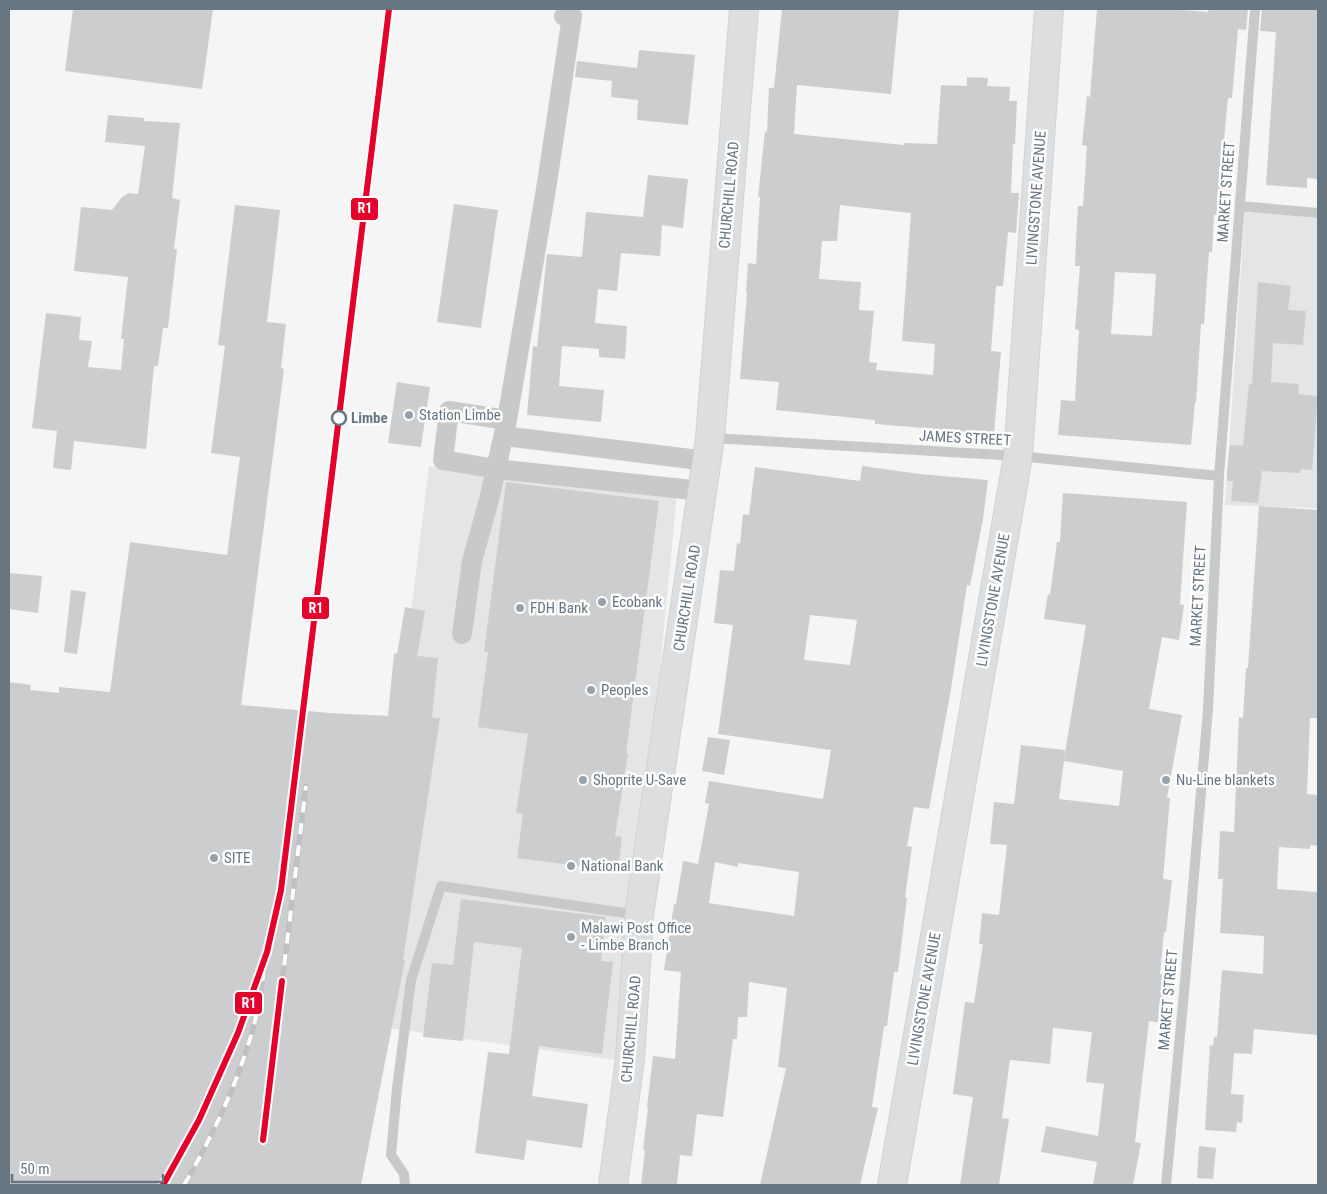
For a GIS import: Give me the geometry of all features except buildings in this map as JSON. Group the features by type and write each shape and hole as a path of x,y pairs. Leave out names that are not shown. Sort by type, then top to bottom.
{"highway":[{"name":"CHURCHILL ROAD","path":"613,1185 630,1059 639,915 708,449 744,9"},
{"name":"LIVINGSTONE AVENUE","path":"892,1185 1018,456 1049,9"}],"street":[{"path":"462,634 472,561 505,428 545,193 572,16 564,16"},
{"path":"702,491 496,469 443,460 449,411 505,428 595,448 708,449"},
{"path":"591,479 595,448"}],"lane":[{"name":"MARKET STREET","path":"1166,1185 1208,709 1219,476 1255,9"},
{"path":"1240,206 1318,213"},
{"name":"JAMES STREET","path":"708,449 1018,456 1219,476"},
{"path":"405,1185 404,1174 391,1155 397,1088 411,980 440,886 639,915"}],"shaded area":[{"path":"1245,211 1318,218 1318,508 1225,505"},
{"path":"429,466 677,494 622,1061 360,1024"}],"railway":[{"path":"263,1140 306,786"},
{"path":"184,1185 221,1114 244,1058 256,1018 267,952"}],"transit line":[{"name":"R1","path":"163,1185 199,1120 238,1033 267,952 281,890 389,9"},
{"name":"R1","path":"263,1140 282,981"}],"place":[{"name":"Station Limbe","path":"409,415"},
{"name":"Limbe","path":"339,418"},
{"name":"Ecobank","path":"602,602"},
{"name":"FDH Bank","path":"520,608"},
{"name":"Peoples","path":"591,690"},
{"name":"Shoprite U-Save","path":"583,780"},
{"name":"Nu-Line blankets","path":"1166,780"},
{"name":"SITE","path":"214,858"},
{"name":"National Bank","path":"571,866"},
{"name":"Malawi Post Office - Limbe Branch","path":"571,937"}]}
